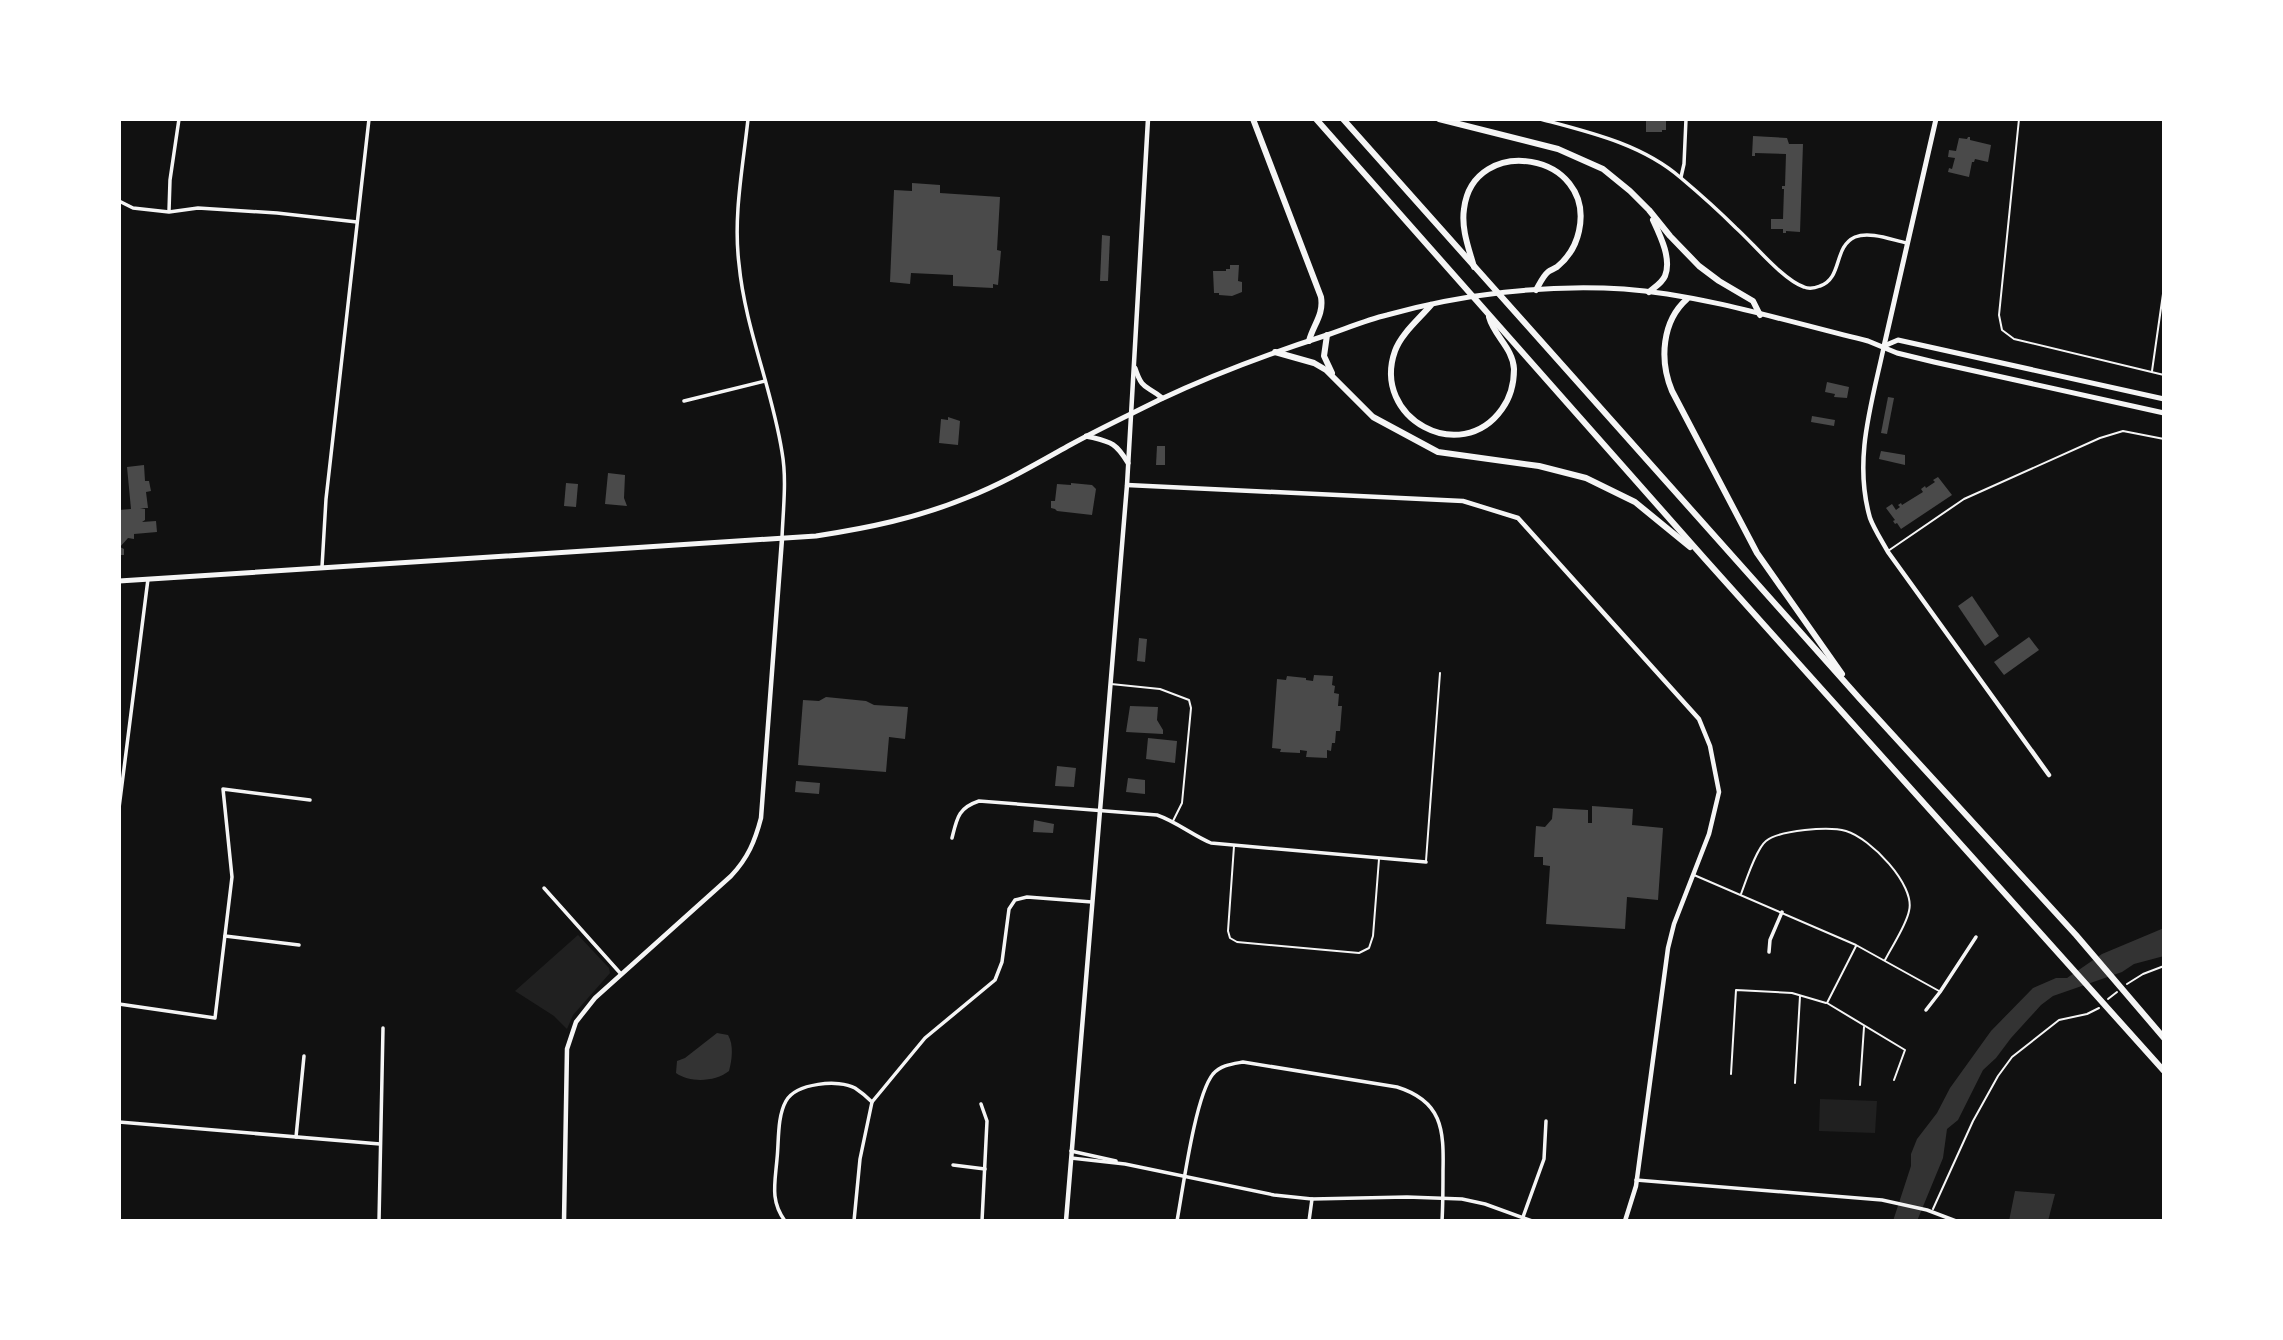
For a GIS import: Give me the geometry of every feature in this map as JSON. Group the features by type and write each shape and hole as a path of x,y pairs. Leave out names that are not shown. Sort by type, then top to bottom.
{"highway":[{"path":"1253,119 1321,297 1321,314 1309,341"},
{"path":"1316,119 1705,559 2164,1071"},
{"path":"1343,119 1860,699 2076,935 2164,1038"},
{"path":"1438,119 1558,149 1603,169 1649,210 1699,266 1753,301 1760,315"},
{"path":"1475,269 1463,226 1468,194 1486,171 1499,164 1514,160 1537,162 1563,175 1577,200 1580,229 1575,244 1562,261 1547,272 1536,290"},
{"path":"1630,191 1654,221 1664,244 1667,272 1660,284 1649,292"},
{"path":"1687,299 1673,315 1665,344 1665,366 1672,391 1757,553 1860,699"},
{"path":"1431,305 1402,339 1396,350 1391,378 1397,400 1410,417 1423,427 1451,435 1465,434 1489,424 1508,399 1513,383 1512,357 1492,327 1489,315"},
{"path":"1327,335 1324,356 1329,370 1342,385"},
{"path":"1275,352 1314,363 1326,370 1373,416 1438,452 1539,466 1586,478 1635,502 1705,559"}],"main road":[{"path":"1884,346 1936,119"},
{"path":"119,581 782,538 858,530 901,521 1001,483 1162,398 1275,352 1384,316 1431,305 1536,290 1590,288 1649,292 1687,299 1884,346 1897,353 1934,362 2164,413"},
{"path":"1884,346 1898,340 2164,399"},
{"path":"1135,368 1145,389 1162,398"},
{"path":"1086,436 1119,448 1128,463"}],"street":[{"path":"169,212 170,180 179,119"},
{"path":"322,567 326,499 369,119"},
{"path":"564,1221 568,1048 576,1022 621,974 745,861 755,841 761,818 784,483 782,452 743,295 738,262 737,228 748,119"},
{"path":"1066,1221 1127,485 1148,119"},
{"path":"1540,119 1592,133 1637,150 1681,177 1756,249 1805,288 1827,283 1836,272 1841,252 1847,243 1857,236 1869,235 1907,243"},
{"path":"1681,177 1686,119"},
{"path":"119,201 133,208 169,212 198,208 357,222"},
{"path":"1884,346 1865,429 1862,477 1871,520 1888,552 2049,775"},
{"path":"684,401 765,381"},
{"path":"1127,485 1462,501 1518,518 1699,719 1710,746 1719,792 1709,834 1674,923 1668,948 1636,1181 1625,1221"},
{"path":"119,808 148,579"},
{"path":"119,1004 215,1017 232,877 223,789 310,800"},
{"path":"952,838 958,817 965,806 979,801 1157,816 1173,821 1196,837 1211,843 1426,862"},
{"path":"544,888 621,974"},
{"path":"854,1221 860,1159 873,1102 925,1038 995,979 1002,962 1009,909 1016,900 1027,897 1092,902"},
{"path":"1769,952 1770,940 1782,912"},
{"path":"225,936 299,945"},
{"path":"1926,1010 1976,937"},
{"path":"379,1221 383,1028"},
{"path":"296,1137 304,1056"},
{"path":"1177,1221 1207,1084 1214,1073 1224,1066 1243,1062 1397,1087 1422,1098 1435,1113 1442,1130 1443,1221"},
{"path":"785,1221 776,1209 775,1187 780,1120 786,1100 797,1090 810,1085 828,1084 853,1087 873,1102"},
{"path":"981,1104 987,1121 982,1221"},
{"path":"1523,1217 1544,1159 1546,1121"},
{"path":"119,1122 380,1144"},
{"path":"1071,1151 1185,1178 1274,1195 1312,1199 1443,1197 1485,1204 1532,1221"},
{"path":"1071,1158 1125,1164"},
{"path":"953,1165 985,1169"},
{"path":"1636,1181 1903,1203 1956,1221"},
{"path":"1309,1221 1312,1199"}],"lane":[{"path":"2019,119 2000,315 2002,330 2014,339 2164,375"},
{"path":"2151,372 2164,287"},
{"path":"1888,552 1964,499 2101,438 2123,431 2164,439"},
{"path":"1426,862 1440,673"},
{"path":"1110,684 1160,689 1189,700 1191,708 1182,803 1173,821"},
{"path":"1741,894 1765,842 1779,834 1835,829 1858,836 1899,876 1907,890 1910,910 1885,960"},
{"path":"1234,845 1228,931 1230,938 1237,942 1359,953 1369,948 1373,936 1379,858"},
{"path":"1693,875 1856,945 1940,992"},
{"path":"1827,1003 1856,945"},
{"path":"1731,1074 1736,990 1801,995 1827,1003 1905,1051 1894,1080"},
{"path":"1795,1083 1801,995"},
{"path":"1860,1085 1864,1026"}],"path":[{"path":"1932,1213 1973,1121 1997,1076 2012,1058 2059,1020 2096,1011 2123,986 2164,966"}],"shaded area":[{"path":"2164,928 2164,956 2134,964 2122,972 2053,996 2041,1005 1983,1070 1958,1120 1947,1129 1943,1158 1917,1221 1893,1221 1917,1139 1991,1031 2033,988 2056,978 2067,978 2102,954"},
{"path":"578,935 609,968 610,973 573,1015 567,1029 554,1016 515,991"},
{"path":"717,1033 728,1035 730,1039 732,1053 729,1071 702,1080 676,1073 677,1061 685,1058"},
{"path":"1820,1099 1877,1101 1875,1133 1819,1131"},
{"path":"2015,1191 2055,1194 2048,1221 2009,1221"}],"building":[{"path":"1646,119 1666,119 1666,130 1646,132"},
{"path":"1753,136 1787,138 1789,144 1803,144 1800,232 1783,233 1783,229 1771,229 1771,219 1783,219 1782,186 1785,186 1786,154 1755,153 1755,156 1752,156"},
{"path":"1968,137 1970,140 1991,145 1988,162 1975,159 1969,177 1948,172 1949,168 1952,169 1955,158 1948,157 1949,150 1956,151 1959,138"},
{"path":"912,183 940,185 940,193 1000,197 997,250 1001,251 998,285 993,284 993,288 953,286 953,275 911,273 910,284 890,282 894,190 912,191"},
{"path":"1102,235 1110,236 1108,281 1100,281"},
{"path":"1230,265 1239,265 1238,281 1242,282 1242,292 1232,296 1214,293 1213,271 1226,271 1230,269"},
{"path":"1827,382 1849,387 1847,398 1834,397 1835,394 1825,392"},
{"path":"1888,397 1894,398 1887,434 1881,433"},
{"path":"1812,416 1835,420 1834,426 1811,422"},
{"path":"948,417 960,421 958,445 939,443 941,419 948,420"},
{"path":"1157,446 1165,446 1165,465 1156,465"},
{"path":"1881,451 1905,455 1905,465 1879,459"},
{"path":"144,465 145,481 149,481 151,491 146,492 148,508 140,508 145,509 145,520 142,522 156,521 157,532 134,534 134,539 128,538 120,547 124,549 124,555 119,555 119,510 131,509 127,467"},
{"path":"608,473 625,475 624,498 627,506 605,504"},
{"path":"1938,477 1952,495 1901,529 1886,508 1892,504 1896,510 1900,507 1898,505 1923,492 1921,489 1935,482 1933,480"},
{"path":"566,483 578,484 576,507 564,506"},
{"path":"1057,484 1092,485 1096,489 1092,515 1051,508 1051,501 1055,501"},
{"path":"1972,596 1999,636 1985,646 1958,606"},
{"path":"2029,637 2039,650 2004,675 1994,662"},
{"path":"1139,638 1147,639 1145,662 1137,661"},
{"path":"1314,675 1333,676 1334,693 1339,694 1338,706 1342,706 1340,731 1336,731 1335,743 1332,743 1331,751 1327,750 1327,758 1306,757 1307,751 1280,752 1281,749 1272,748 1277,679 1286,680 1287,676 1313,681"},
{"path":"826,697 866,701 874,705 908,707 905,739 889,737 886,772 798,765 803,700 819,701"},
{"path":"1130,706 1158,707 1157,720 1163,734 1126,732"},
{"path":"1148,738 1177,741 1175,763 1146,759"},
{"path":"1057,766 1076,768 1074,787 1055,786"},
{"path":"1128,778 1145,780 1145,794 1126,792"},
{"path":"796,781 820,783 819,794 795,792"},
{"path":"1592,806 1633,809 1632,825 1663,828 1658,900 1627,897 1625,929 1546,924 1550,866 1543,865 1543,857 1534,857 1536,826 1545,827 1552,819 1553,808 1588,810 1588,823 1592,823"},
{"path":"1034,820 1054,824 1053,833 1033,832"}]}
